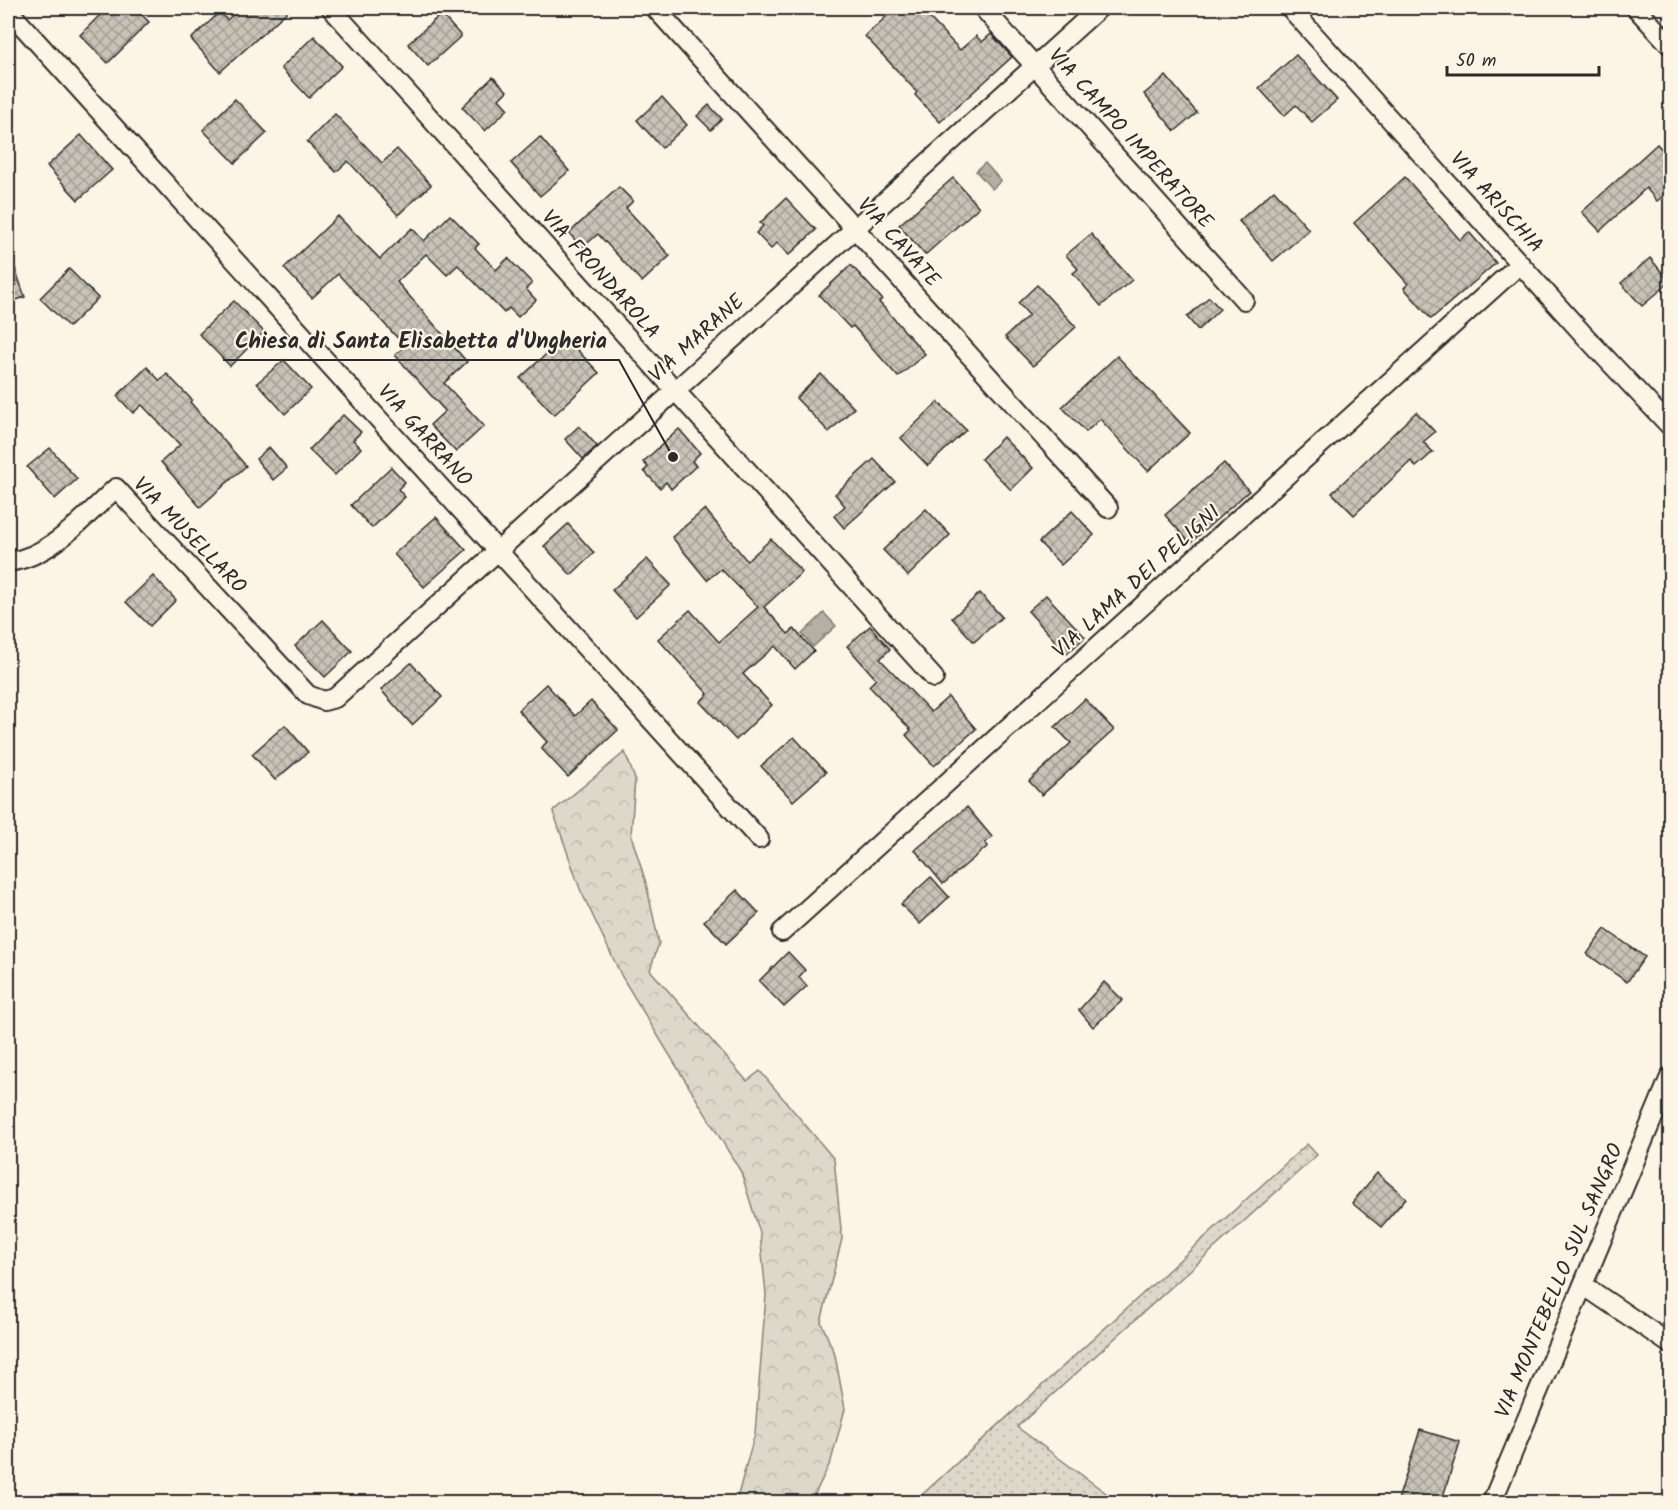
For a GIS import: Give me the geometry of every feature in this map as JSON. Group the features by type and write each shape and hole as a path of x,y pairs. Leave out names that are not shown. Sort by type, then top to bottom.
{"street":[{"name":"VIA FRONDAROLA","path":"331,8 934,678"},
{"name":"VIA CAVATE","path":"655,8 1108,508"},
{"name":"VIA CAMPO IMPERATORE","path":"983,8 1244,300"},
{"name":"VIA MARANE","path":"324,701 340,694 673,390 1099,8"},
{"name":"VIA ARISCHIA","path":"1290,8 1520,264 1671,426"},
{"path":"1636,8 1671,45"},
{"name":"VIA GARRANO","path":"8,10 759,839"},
{"name":"VIA LAMA DEI PELIGNI","path":"782,932 1520,264"},
{"name":"VIA MUSELLARO","path":"8,562 23,559 50,545 116,488 308,695 324,701"},
{"name":"VIA MONTEBELLO SUL SANGRO","path":"1492,1503 1671,1077"},
{"path":"1582,1285 1671,1344"}],"green space":[{"path":"625,752 635,779 631,835 646,883 659,943 650,970 747,1081 760,1071 834,1159 842,1239 821,1322 835,1355 845,1409 831,1461 811,1502 736,1502 755,1433 766,1295 760,1233 741,1172 622,977 580,889 553,811"},
{"path":"1307,1144 1317,1155 1017,1427 1118,1502 914,1502"}],"water":[{"path":"985,163 1001,181 992,189 976,171"},
{"path":"824,613 836,626 813,647 802,634"}],"building":[{"path":"107,8 135,8 149,22 108,63 80,35"},
{"path":"241,8 291,8 220,72 191,39 220,12 227,20"},
{"path":"896,8 920,8 960,50 976,36 982,42 991,34 1012,57 940,122 915,95 917,92 865,36"},
{"path":"441,14 461,36 428,66 408,44"},
{"path":"314,36 342,66 309,98 281,68"},
{"path":"1296,55 1337,100 1312,122 1296,105 1284,116 1259,88"},
{"path":"1166,76 1197,113 1175,131 1144,94"},
{"path":"493,77 507,91 499,99 508,109 485,131 462,107"},
{"path":"662,97 687,125 662,148 637,120"},
{"path":"235,99 267,133 235,163 203,130"},
{"path":"709,105 722,119 711,130 697,116"},
{"path":"335,114 382,163 397,149 431,185 398,215 348,161 336,172 307,142"},
{"path":"81,135 112,170 78,200 47,166"},
{"path":"540,137 569,171 540,196 511,163"},
{"path":"1657,144 1671,159 1671,190 1657,201 1646,188 1600,231 1582,212"},
{"path":"1405,177 1460,240 1469,232 1496,263 1431,319 1404,288 1408,284 1354,223"},
{"path":"953,178 979,207 925,255 899,225"},
{"path":"619,187 633,201 626,208 670,256 642,282 598,234 582,248 569,233"},
{"path":"1274,190 1309,230 1273,261 1239,221"},
{"path":"786,198 816,230 789,255 777,243 771,249 756,233 763,226 760,223"},
{"path":"450,215 479,244 475,248 496,270 508,258 532,283 526,289 536,300 518,317 509,308 504,313 458,265 447,275 426,254 397,282 467,362 444,383 484,426 456,452 430,425 445,411 395,355 405,346 338,274 312,298 284,268 338,216 380,259 412,228 424,241"},
{"path":"1091,234 1132,280 1101,306 1073,273 1078,269 1066,255"},
{"path":"10,254 25,297 8,303 8,255"},
{"path":"1650,258 1670,282 1642,306 1621,283"},
{"path":"851,265 882,299 879,302 925,354 898,377 853,326 850,328 819,295"},
{"path":"69,269 98,298 69,327 40,298"},
{"path":"1037,285 1076,327 1033,366 1005,337 1029,315 1018,303"},
{"path":"1209,297 1220,309 1198,330 1187,317"},
{"path":"234,301 264,332 230,366 199,334"},
{"path":"565,337 599,373 554,415 520,378"},
{"path":"1117,356 1190,433 1148,471 1100,419 1086,432 1062,407"},
{"path":"284,360 311,389 285,414 257,383"},
{"path":"147,367 160,381 167,374 192,400 190,402 246,466 200,507 161,462 180,445 142,405 133,413 117,396"},
{"path":"821,374 854,408 829,432 796,398"},
{"path":"938,402 966,430 928,466 901,438"},
{"path":"1416,412 1435,432 1423,442 1433,452 1416,467 1411,461 1354,515 1332,493"},
{"path":"343,415 361,432 353,440 361,448 335,475 309,450"},
{"path":"579,426 597,446 583,459 565,439"},
{"path":"679,429 700,453 692,461 696,466 671,489 666,482 660,488 644,471 648,467 643,462"},
{"path":"1003,437 1033,468 1011,490 981,459"},
{"path":"269,447 287,468 273,480 256,459"},
{"path":"50,448 77,479 55,499 27,467"},
{"path":"874,459 895,482 844,528 834,516 845,506 835,494"},
{"path":"1224,463 1249,491 1190,543 1165,515"},
{"path":"391,467 405,482 398,489 405,497 372,528 351,505"},
{"path":"705,509 747,561 771,539 802,572 764,607 788,634 794,629 814,651 795,669 775,646 743,674 772,705 736,740 700,702 708,694 658,639 690,610 719,642 758,607 721,569 707,580 672,537"},
{"path":"926,509 950,535 908,576 883,550"},
{"path":"1072,511 1094,535 1061,565 1039,542"},
{"path":"436,517 466,550 424,587 394,554"},
{"path":"568,524 594,553 571,575 544,546"},
{"path":"647,559 671,585 636,617 612,590"},
{"path":"153,576 176,600 150,626 126,602"},
{"path":"980,593 1002,617 974,642 952,618"},
{"path":"1046,595 1085,637 1067,654 1028,611"},
{"path":"323,620 352,651 325,677 295,646"},
{"path":"870,626 890,649 880,659 931,712 948,697 976,729 934,766 906,735 911,730 869,686 876,679 847,646"},
{"path":"411,663 442,697 412,725 381,690"},
{"path":"546,684 575,716 591,701 618,730 568,777 541,748 547,742 518,710"},
{"path":"1085,699 1114,730 1042,795 1029,781 1071,743 1055,727"},
{"path":"285,725 308,752 275,780 252,754"},
{"path":"794,737 826,772 793,801 761,766"},
{"path":"967,807 992,837 985,843 988,846 943,884 915,850"},
{"path":"931,877 949,897 920,924 901,904"},
{"path":"737,890 759,913 726,944 704,921"},
{"path":"1605,929 1645,957 1627,982 1587,954"},
{"path":"788,952 805,970 799,977 807,986 784,1007 759,981"},
{"path":"1104,982 1123,1000 1093,1027 1079,1010"},
{"path":"1377,1173 1406,1198 1381,1227 1352,1203"},
{"path":"1420,1430 1460,1442 1441,1503 1397,1503"}],"place":[{"name":"Chiesa di Santa Elisabetta d'Ungheria","path":"673,457"}]}
